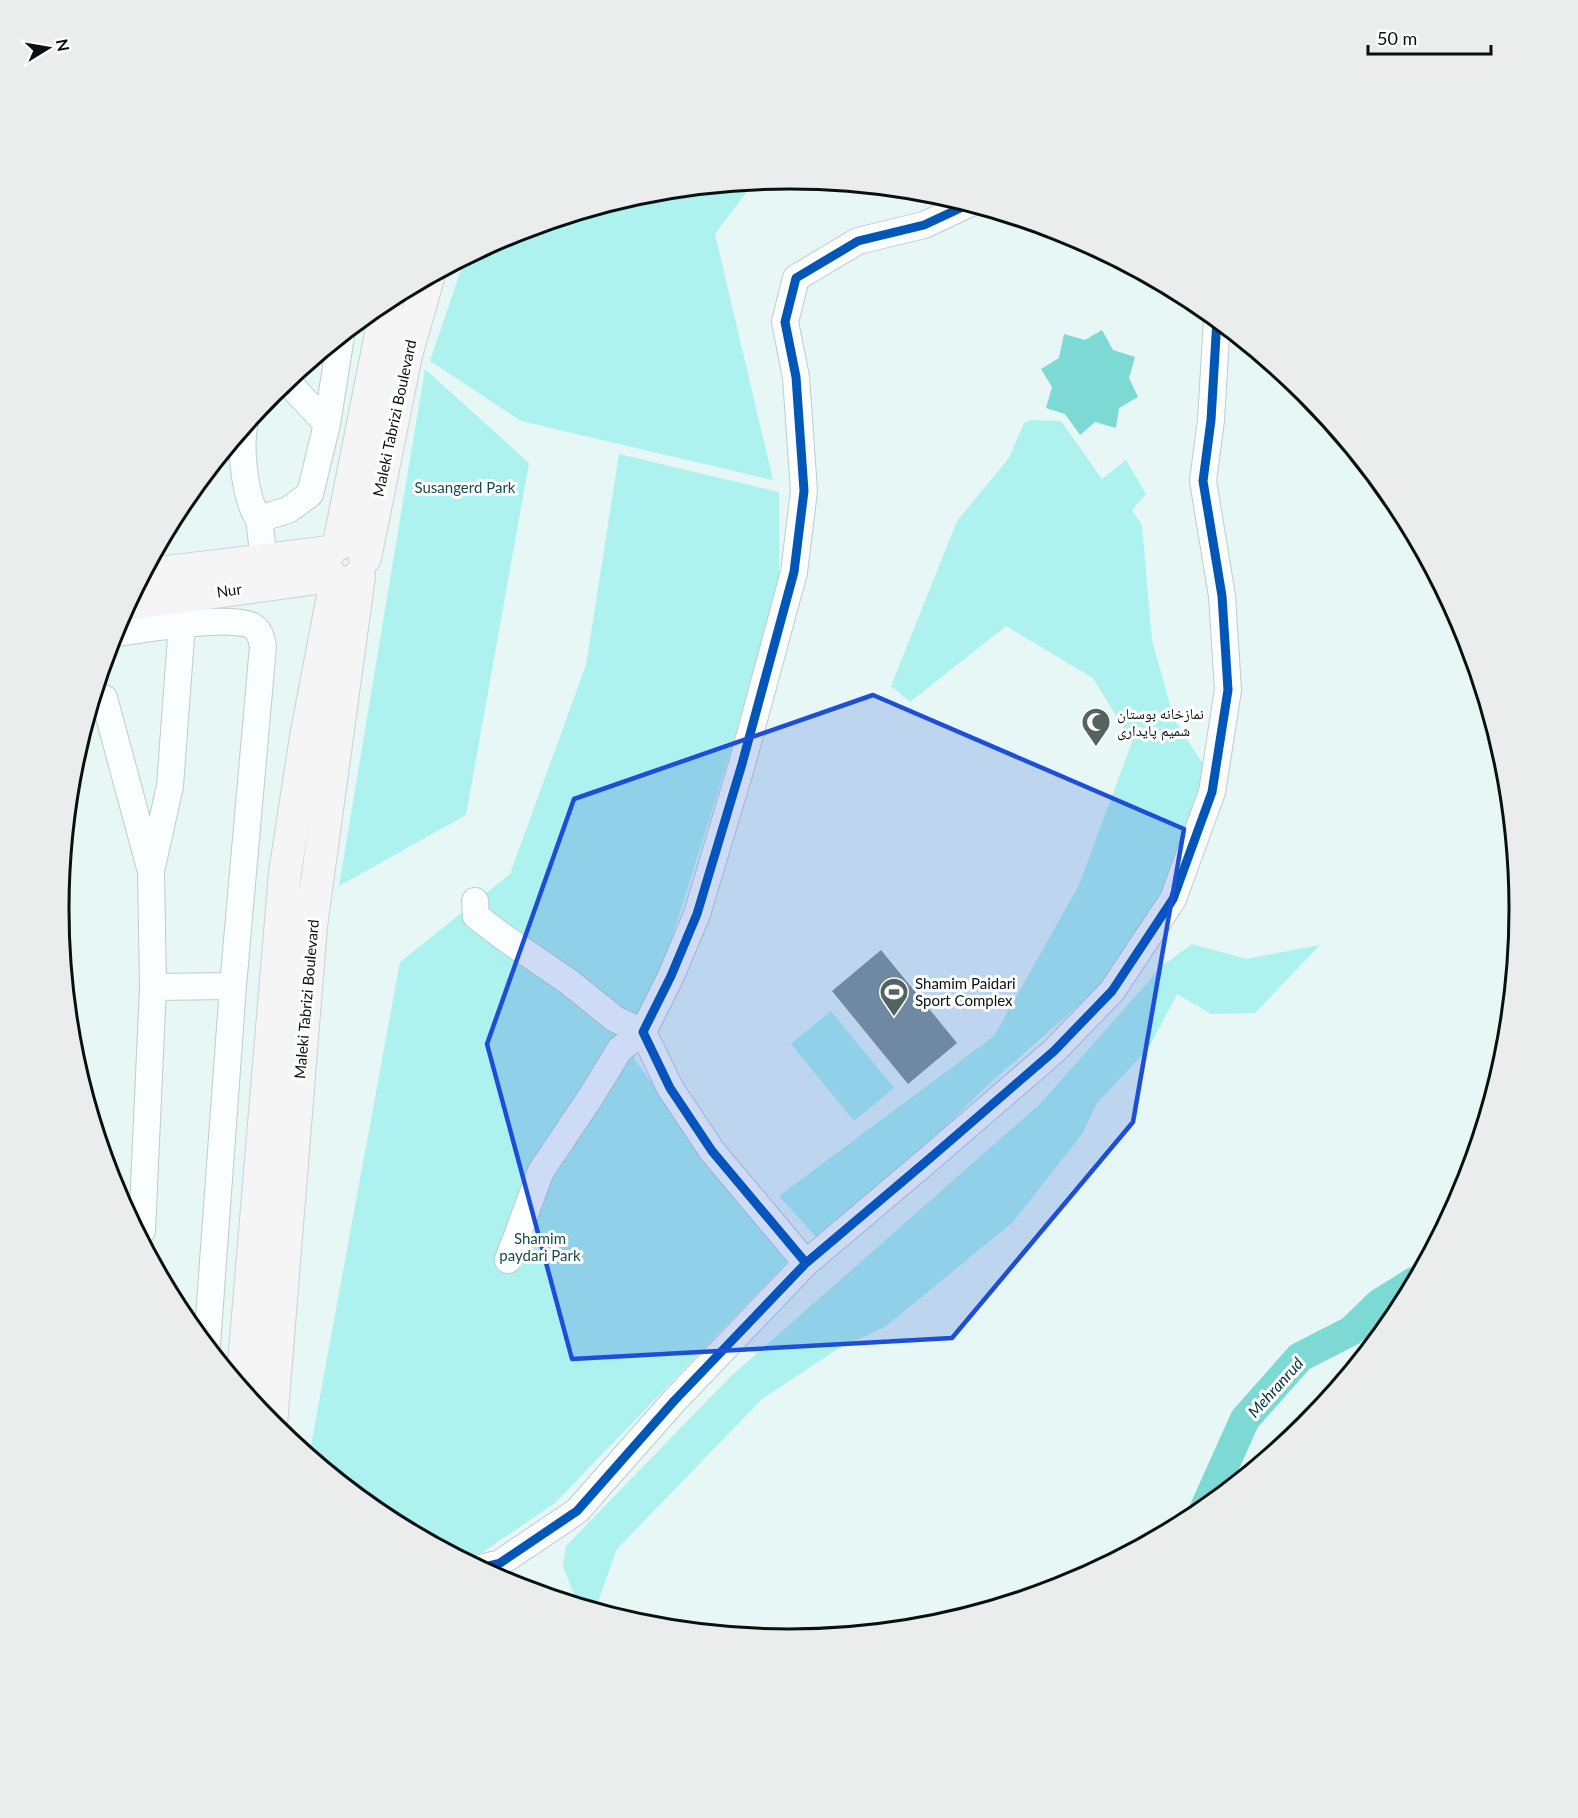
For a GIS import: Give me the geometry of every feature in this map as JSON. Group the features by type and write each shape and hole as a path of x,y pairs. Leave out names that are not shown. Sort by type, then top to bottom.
{"main road":[{"name":"Maleki Tabrizi Boulevard","path":"272,1410 343,564 425,287"},
{"name":"Maleki Tabrizi Boulevard","path":"243,1378 285,873 306,736 343,564 386,312"},
{"name":"Nur","path":"152,574 264,560 343,564"},
{"name":"Nur","path":"137,605 182,610 343,564"}],"street":[{"path":"508,1260 541,1171 620,1049 643,1032 671,976 697,914 742,764 794,572 804,491 796,377 785,322 795,278 858,241 924,225 957,210"},
{"path":"493,1565 500,1563 577,1511 674,1401 806,1263 1054,1051 1112,991 1173,899 1212,792 1228,690 1222,596 1203,481 1211,420 1216,330"},
{"path":"260,519 288,510 310,494 327,424 339,348"},
{"path":"293,388 327,424"},
{"path":"243,440 245,469 252,505 260,519 264,560"},
{"path":"126,630 182,610 253,626 261,635 263,646 233,986 208,1333"},
{"path":"142,1225 153,987 151,871 170,786 182,610"},
{"path":"104,698 151,871"},
{"path":"475,901 476,915 502,936 569,982 615,1019 643,1032 670,1088 712,1151 806,1263"},
{"path":"153,987 233,986"}],"highlighted area":[{"path":"873,695 1184,829 1133,1122 952,1338 572,1359 487,1044 574,799"}],"green space":[{"path":"747,191 715,234 773,480 521,421 430,361 462,268 513,244 558,227 603,214 695,195"},
{"name":"Susangerd Park","path":"425,369 529,463 466,815 339,886"},
{"path":"1032,420 1061,421 1102,479 1126,460 1146,494 1132,510 1142,525 1152,640 1174,719 1206,769 1162,892 1104,983 989,1084 928,1143 818,1239 779,1196 994,1036 1079,885 1132,742 1093,678 1006,626 910,702 891,686 957,521 1009,458 1024,423"},
{"name":"Shamim paydari Park","path":"619,454 779,492 779,597 634,1059 788,1261 555,1503 480,1554 471,1555 389,1508 311,1447 400,962 510,874 586,665"},
{"path":"1192,944 1246,959 1320,945 1255,1013 1211,1014 1177,994 1148,1049 1097,1103 1082,1134 1013,1222 885,1327 839,1348 762,1399 617,1549 598,1602 574,1596 563,1566 566,1546 730,1377 1040,1104 1162,966"},
{"path":"831,1011 894,1088 854,1121 791,1044"}],"shaded area":[{"path":"1102,330 1113,350 1135,357 1129,378 1138,397 1119,408 1116,428 1095,422 1080,435 1065,414 1046,408 1052,387 1041,369 1059,358 1064,334 1085,340"}],"building":[{"name":"Shamim Paidari Sport Complex","path":"881,950 957,1043 908,1084 832,991"}],"waterway":[{"name":"Mehranrud","path":"1213,1490 1245,1419 1300,1357 1351,1331 1379,1304 1399,1291"}],"cycle path":[{"path":"806,1263 712,1151 670,1088 643,1032 671,976 697,914 742,764 794,572 804,491 796,377 785,322 796,278 858,241 924,225 957,210"},
{"path":"493,1565 500,1563 577,1511 674,1401 806,1263 1054,1051 1112,991 1173,899 1212,792 1228,690 1222,596 1203,481 1211,420 1216,330"}],"place":[{"name":"نمازخانه بوستان شمیم پایداری","path":"1096,748"},
{"name":"Shamim Paidari Sport Complex","path":"894,1018"}]}
